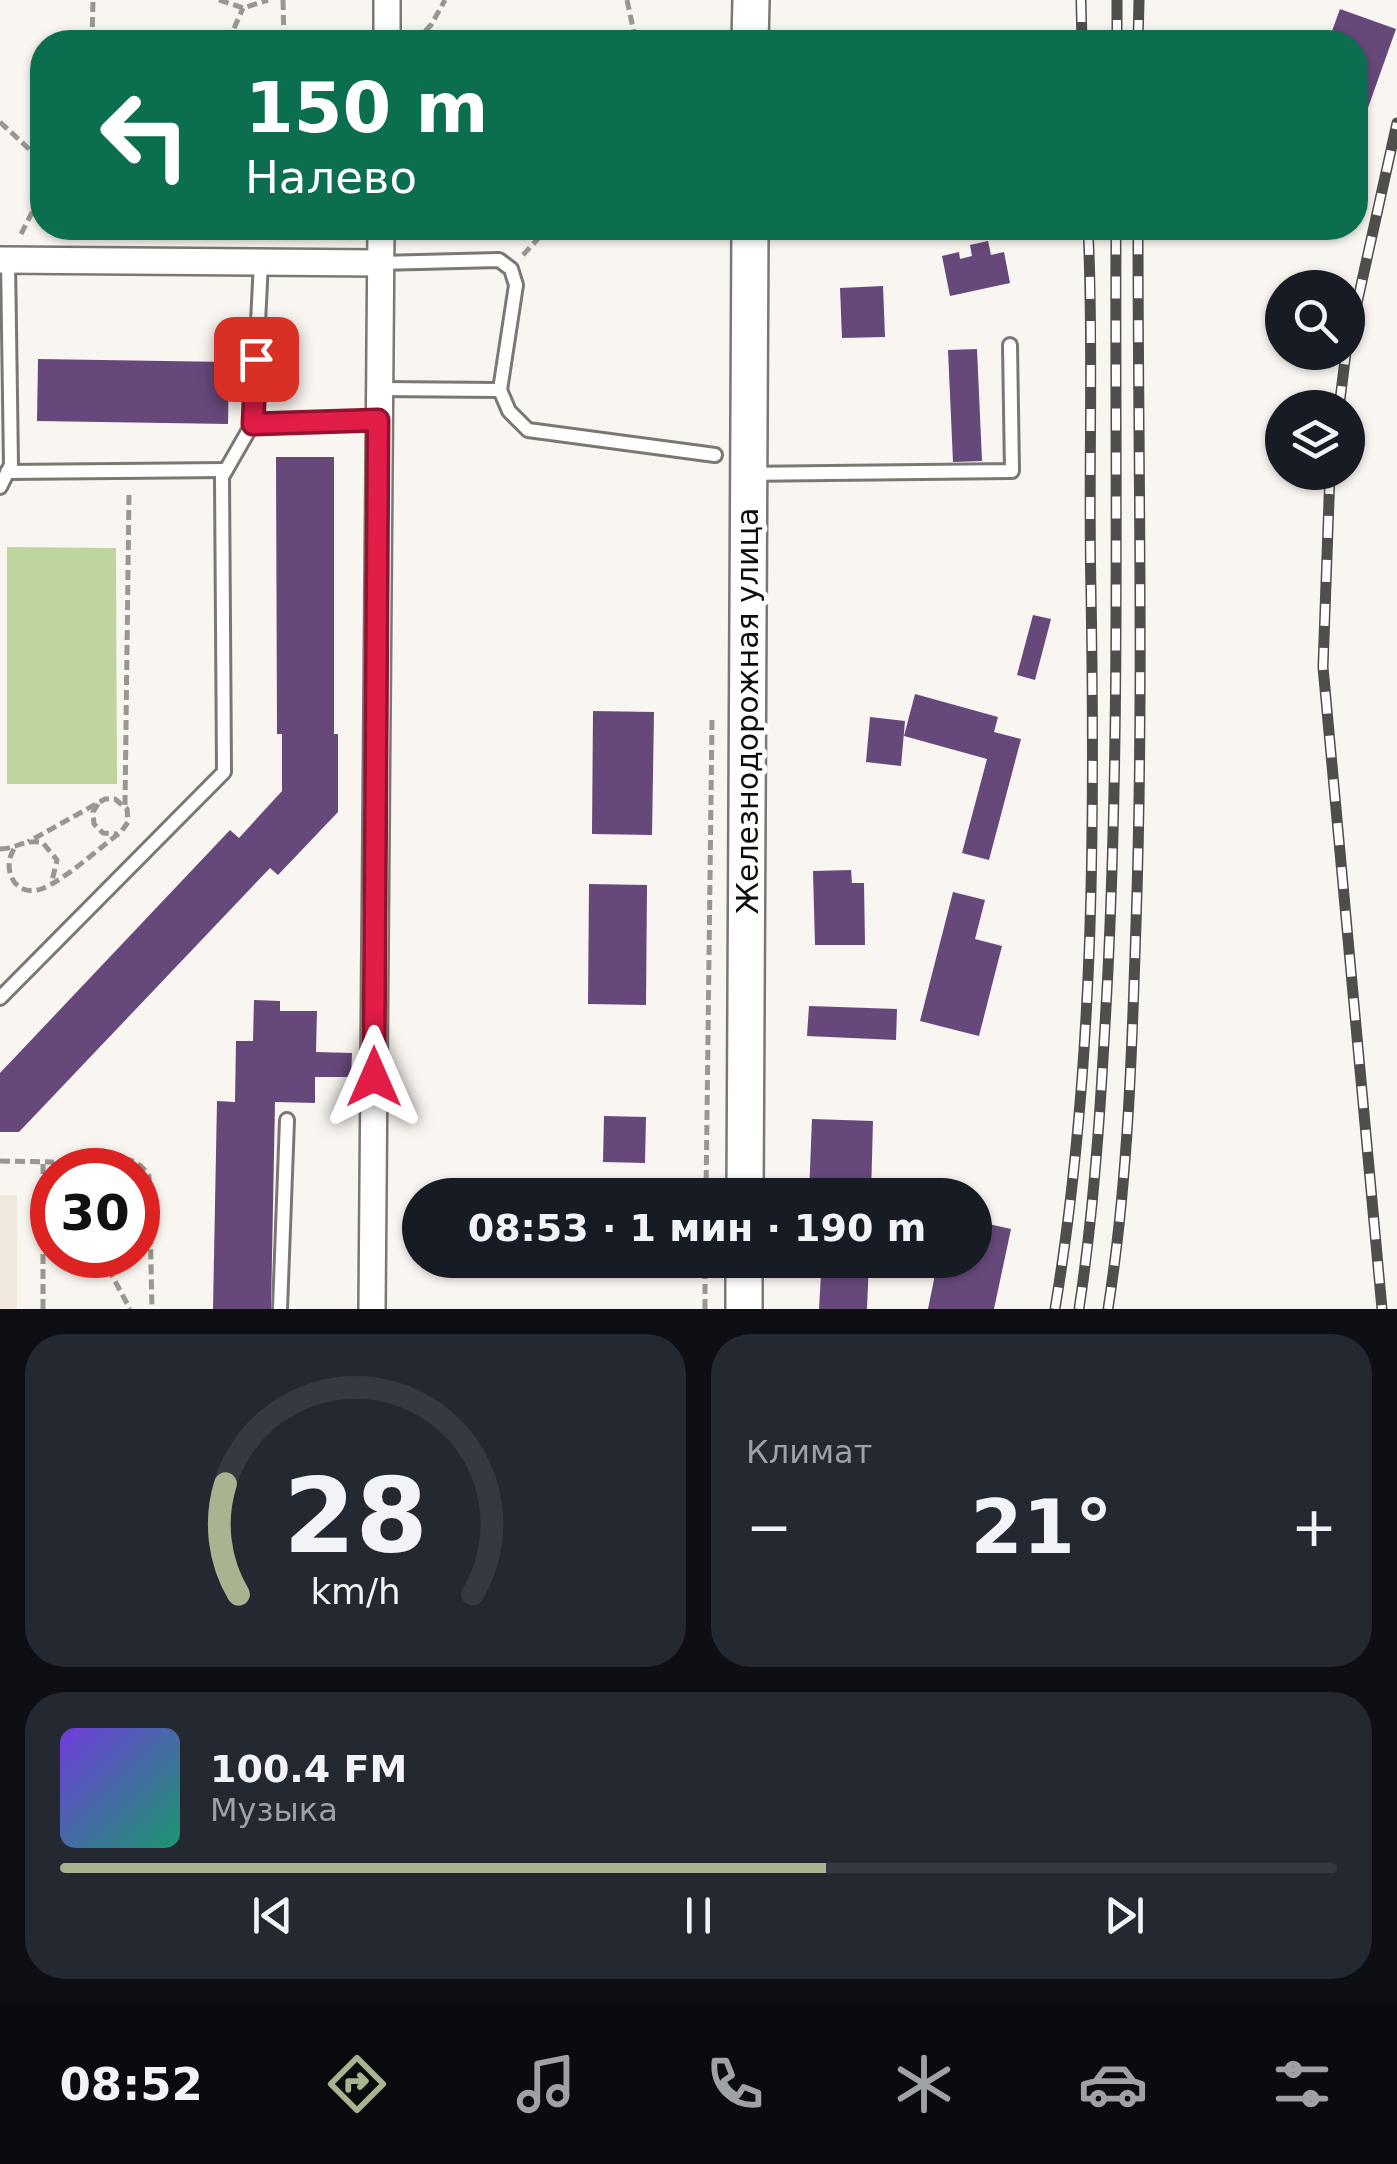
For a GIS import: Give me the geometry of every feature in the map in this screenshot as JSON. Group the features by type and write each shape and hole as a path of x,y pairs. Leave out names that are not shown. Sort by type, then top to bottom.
{"main road":[{"path":"750,0 750,30"},
{"name":"Железнодорожная улица","path":"745,1178 750,240"},
{"path":"744,1278 744,1309"}],"street":[{"path":"387,0 387,30"},
{"path":"372,1309 380,240"},
{"path":"4,260 379,264"}],"lane":[{"path":"0,487 11,465 4,260"},
{"path":"379,264 499,260 511,269 516,285 500,390 510,411 528,430 715,456"},
{"path":"0,998 224,772 222,477 253,424 262,262"},
{"path":"748,474 1012,471 1010,345"},
{"path":"378,388 500,390"},
{"path":"253,424 378,420"},
{"path":"8,472 226,470"},
{"path":"280,1309 287,1120"}],"path":[{"path":"92,30 93,0"},
{"path":"219,0 244,8 268,0"},
{"path":"284,0 284,30"},
{"path":"426,30 445,0"},
{"path":"627,0 633,30"},
{"path":"234,30 244,8"},
{"path":"0,122 30,150"},
{"path":"4,260 30,213"},
{"path":"511,269 537,240"},
{"path":"14,849 9,873 18,886 35,890 50,884 121,832 128,822 125,805 130,471"},
{"path":"706,1178 712,715"},
{"path":"0,849 14,849 100,802 116,799 125,805"},
{"path":"100,802 93,812 98,830 109,835 121,832"},
{"path":"28,842 42,843 54,853 57,868 50,884"},
{"path":"0,1161 30,1162"},
{"path":"43,1278 43,1309"},
{"path":"114,1278 130,1309"},
{"path":"151,1278 152,1309"},
{"path":"704,1309 705,1278"}],"shaded area":[{"path":"0,1195 17,1195 17,1309 0,1309"}],"green space":[{"path":"7,547 116,548 117,784 7,784"}],"building":[{"path":"1340,9 1396,29 1368,108 1368,30 1332,30"},
{"path":"988,241 991,255 1004,252 1010,283 950,296 942,256 959,252 960,259 972,256 970,245"},
{"path":"883,286 885,337 842,338 840,288"},
{"path":"977,349 982,461 953,462 948,350"},
{"path":"38,359 229,362 228,424 37,421"},
{"path":"276,457 334,457 334,734 338,734 338,812 278,875 270,868 19,1132 0,1132 0,1073 230,830 239,838 282,791 282,734 277,734"},
{"path":"1033,615 1051,619 1035,680 1017,675"},
{"path":"915,694 998,717 994,732 1021,739 989,860 962,853 987,759 904,736"},
{"path":"593,711 654,712 652,835 592,834"},
{"path":"870,717 905,721 901,766 866,762"},
{"path":"851,870 852,883 864,883 865,945 815,945 813,871"},
{"path":"589,884 647,885 646,1005 588,1004"},
{"path":"953,892 985,900 975,939 1002,946 979,1036 920,1021"},
{"path":"254,1000 280,1001 280,1011 317,1011 316,1052 352,1053 351,1077 315,1077 315,1103 275,1102 271,1309 213,1309 217,1101 235,1102 236,1041 253,1041"},
{"path":"809,1006 897,1009 896,1040 807,1036"},
{"path":"604,1116 646,1117 645,1163 603,1162"},
{"path":"812,1119 873,1121 871,1178 810,1178"},
{"path":"992,1225 1011,1229 994,1309 928,1309 934,1278 992,1278"},
{"path":"821,1278 868,1278 867,1309 819,1309"}],"railway":[{"path":"1081,0 1082,30"},
{"path":"1117,0 1117,30"},
{"path":"1138,30 1139,0"},
{"path":"1364,270 1397,123"},
{"path":"1055,1309 1078,1131 1092,861 1088,240"},
{"path":"1079,1309 1098,1140 1112,877 1116,240"},
{"path":"1108,1309 1125,1165 1136,924 1140,663 1138,240"},
{"path":"1341,390 1344,370"},
{"path":"1329,490 1323,667 1382,1309"}],"route":[{"path":"256,359 253,424 378,420 374,1077"}]}
